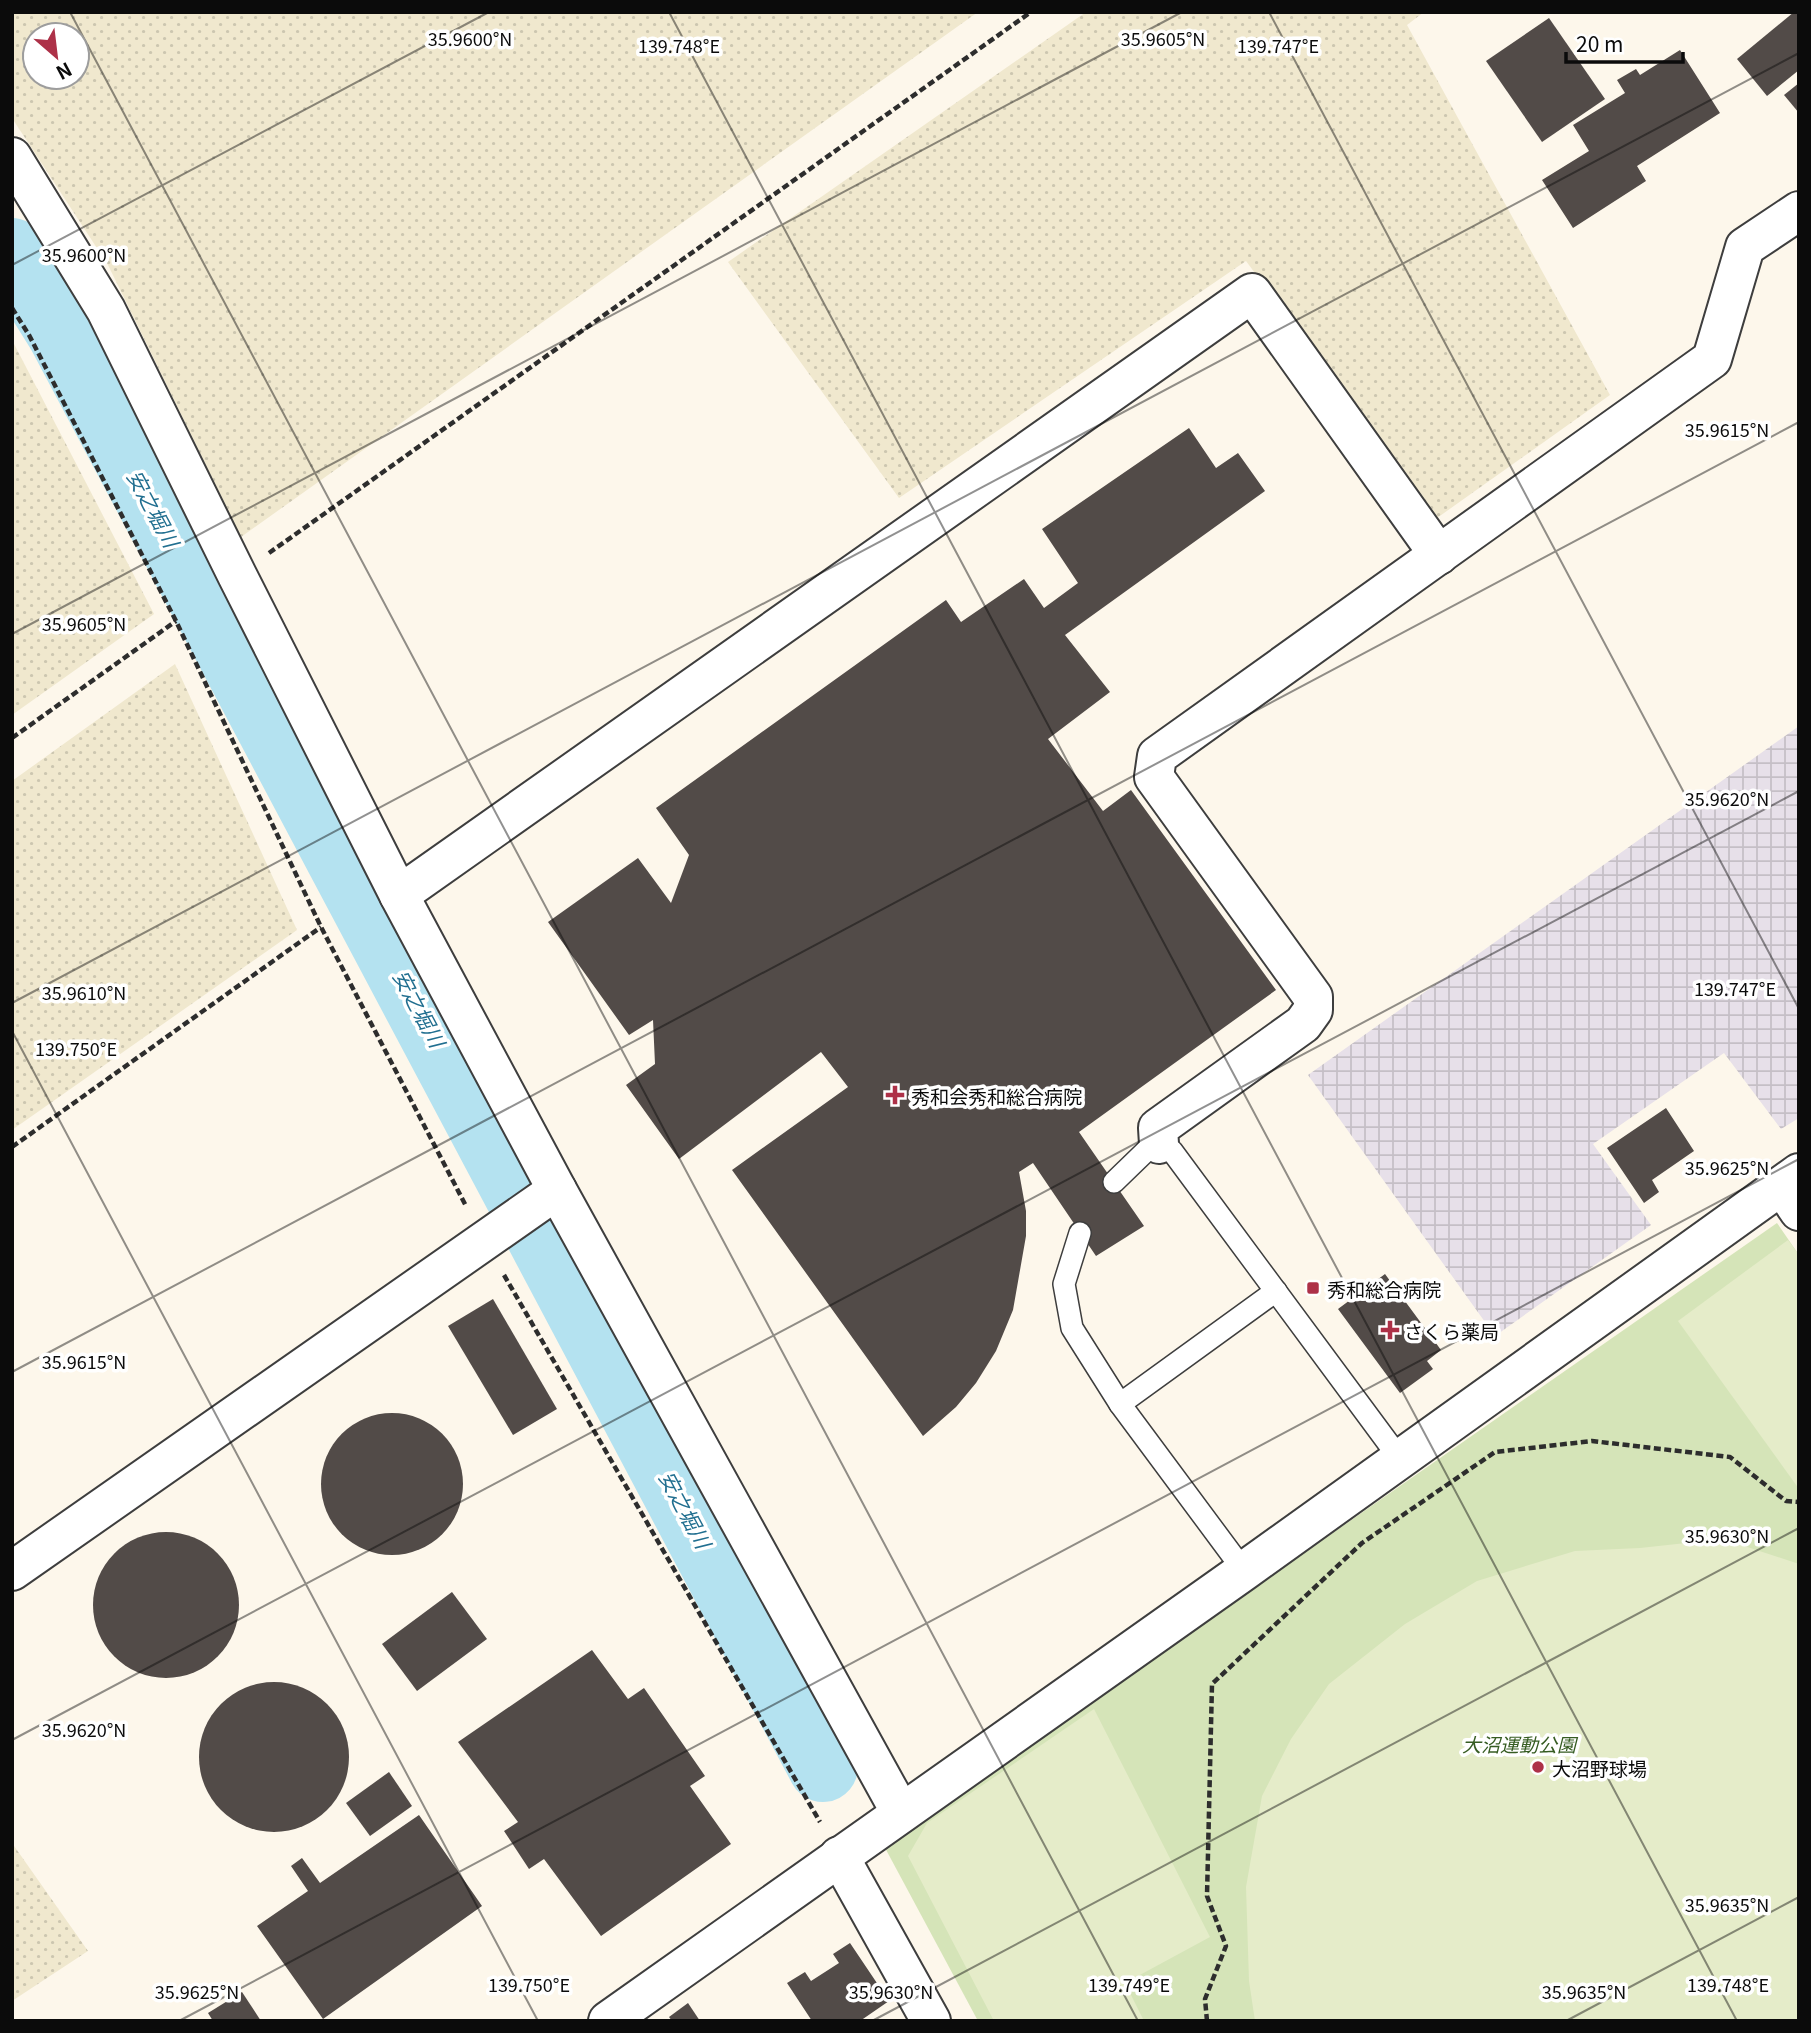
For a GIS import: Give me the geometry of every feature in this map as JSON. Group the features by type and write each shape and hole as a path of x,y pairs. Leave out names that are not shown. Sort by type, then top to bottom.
{"street":[{"path":"12,157 106,310 399,895 557,1190 901,1813"},
{"path":"1159,1144 1158,1128 1303,1024 1313,1010 1313,997 1154,776 1157,756 1712,359 1745,247 1799,211"},
{"path":"399,895 1252,293 1439,555"},
{"path":"12,1571 557,1190"},
{"path":"608,2021 1400,1459 1793,1190"},
{"path":"839,1856 930,2021"}],"lane":[{"path":"1114,1182 1146,1151 1159,1144 1172,1151 1400,1459"},
{"path":"1080,1233 1064,1284 1072,1328 1120,1404 1244,1571"},
{"path":"1120,1404 1276,1291"}],"path":[{"path":"237,575 1031,12"},
{"path":"12,308 29,335 176,621 321,927 483,1240 839,1856"},
{"path":"12,738 176,621"},
{"path":"12,1147 321,927"},
{"path":"1208,2021 1205,1998 1226,1946 1207,1896 1212,1684 1362,1543 1495,1451 1592,1441 1730,1457 1786,1501 1799,1502"}],"shaded area":[{"path":"12,12 978,12 241,537 108,265 12,118"},
{"path":"1086,12 1424,12 1407,25 1610,395 1437,518 1246,261 899,498 728,262"},
{"path":"12,340 154,614 12,715"},
{"path":"175,664 297,930 12,1130 12,781"},
{"path":"1799,726 1799,1118 1781,1129 1724,1053 1593,1144 1651,1225 1495,1336 1308,1075"},
{"path":"12,1843 88,1951 12,2001"}],"green space":[{"name":"大沼運動公園","path":"1777,1223 1799,1255 1799,2021 978,2021 884,1846"},
{"path":"1788,1240 1799,1255 1799,1489 1678,1321"},
{"name":"大沼野球場","path":"1723,1539 1799,1564 1799,2021 1255,2021 1249,1981 1246,1887 1262,1796 1291,1739 1329,1684 1405,1624 1477,1581 1575,1551 1640,1548"},
{"path":"1094,1709 1210,1937 1125,1983 1144,2021 994,2021 908,1856 927,1823"}],"building":[{"path":"1794,12 1799,12 1799,70 1767,96 1737,59"},
{"path":"1549,18 1605,99 1542,142 1486,61"},
{"path":"1680,50 1720,113 1637,166 1646,181 1573,228 1542,180 1589,151 1573,125 1625,93 1617,80 1636,69 1640,75"},
{"path":"1799,83 1799,113 1784,95"},
{"path":"1189,428 1216,468 1238,453 1265,491 1065,635 1110,692 1048,739 1103,811 1131,790 1276,990 1079,1132 1144,1226 1096,1256 1033,1163 1019,1172 1026,1211 1026,1236 1013,1310 996,1351 976,1383 956,1407 923,1436 732,1170 848,1087 821,1052 679,1159 626,1085 655,1064 653,1020 629,1035 548,922 638,858 671,903 689,855 656,808 946,600 961,622 1024,579 1044,608 1078,583 1042,529"},
{"path":"1666,1108 1694,1151 1652,1180 1659,1192 1644,1203 1607,1148"},
{"name":"さくら薬局","path":"1385,1274 1441,1350 1427,1361 1433,1369 1400,1393 1338,1309"},
{"path":"493,1299 557,1409 513,1435 448,1326"},
{"path":"392,1413 419,1418 442,1434 458,1457 463,1484 458,1511 442,1534 419,1550 392,1555 365,1550 342,1534 326,1511 321,1484 326,1457 342,1434 365,1418"},
{"path":"166,1532 194,1537 218,1553 234,1577 239,1605 234,1633 218,1657 194,1673 166,1678 138,1673 114,1657 98,1633 93,1605 98,1577 114,1553 138,1537"},
{"path":"452,1592 487,1639 417,1691 382,1644"},
{"path":"592,1650 628,1699 644,1688 705,1776 690,1786 731,1844 601,1936 544,1859 529,1869 504,1831 518,1822 458,1742"},
{"path":"274,1682 303,1688 327,1704 343,1728 349,1757 343,1786 327,1810 303,1826 274,1832 245,1826 221,1810 205,1786 199,1757 205,1728 221,1704 245,1688"},
{"path":"389,1772 412,1806 370,1836 346,1803"},
{"path":"419,1815 482,1906 323,2019 257,1926 308,1891 291,1866 302,1858 320,1883"},
{"path":"850,1943 889,2001 860,2021 812,2021 787,1983 805,1972 811,1981 839,1963 833,1954"},
{"path":"242,1992 261,2021 213,2021 208,2013"},
{"path":"688,2003 700,2021 672,2021 669,2017"}],"waterway":[{"name":"安之堀川","path":"12,253 62,333 823,1767"}],"place":[{"name":"秀和会秀和総合病院","path":"895,1095"},
{"name":"秀和総合病院","path":"1313,1288"},
{"name":"さくら薬局","path":"1390,1330"},
{"name":"大沼野球場","path":"1538,1767"}]}
